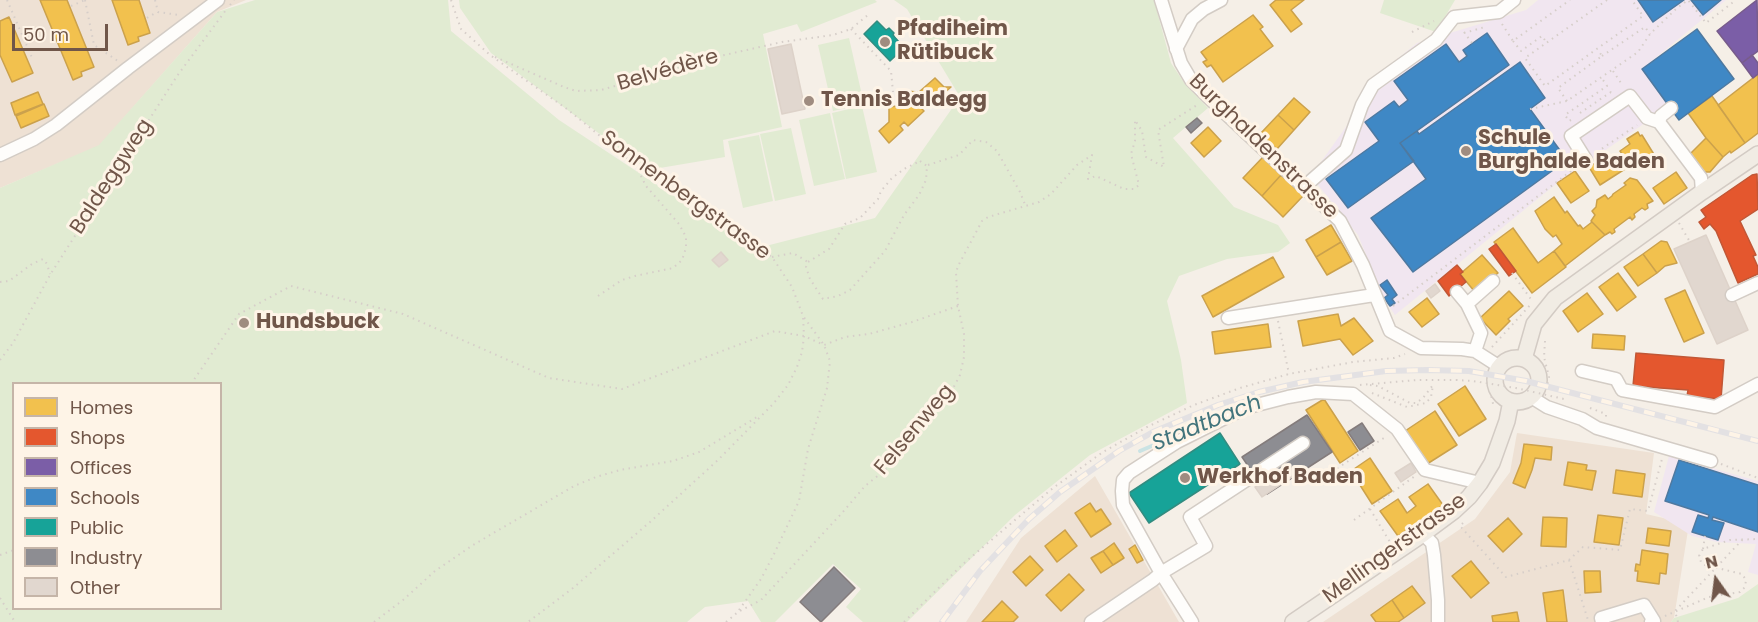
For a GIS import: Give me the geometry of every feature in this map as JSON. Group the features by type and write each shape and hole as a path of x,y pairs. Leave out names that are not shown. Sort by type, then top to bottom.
{"main road":[{"path":"1524,359 1533,324 1555,298 1758,154"},
{"path":"1511,359 1524,359 1542,372 1536,391 1531,397 1511,401 1505,398 1497,387 1497,373 1500,367 1511,359"},
{"name":"Mellingerstrasse","path":"1293,622 1454,512 1469,497 1492,463 1507,421 1511,401"}],"street":[{"path":"0,155 45,133 218,0"},
{"name":"Burghaldenstrasse","path":"1161,0 1176,49 1186,72 1207,96 1340,221 1363,265 1390,331 1421,348 1462,348 1475,351 1500,367"},
{"path":"1176,49 1192,19 1221,0"},
{"path":"1304,187 1346,150 1362,105 1373,85 1436,40 1454,17 1499,12 1514,0"},
{"path":"1586,160 1570,136 1630,96 1701,178 1702,192"},
{"path":"1653,120 1671,108"},
{"path":"1467,303 1493,281"},
{"path":"1732,295 1758,283"},
{"path":"1457,292 1467,303 1481,333 1475,351"},
{"path":"1228,318 1374,295"},
{"path":"1582,371 1616,379 1622,390 1715,407 1758,384"},
{"path":"1192,622 1161,573 1123,505 1124,480 1129,473 1176,442 1245,408 1288,397 1316,393 1353,394 1398,429 1425,470 1480,483"},
{"path":"1531,397 1547,407 1585,421 1597,428 1711,460"},
{"path":"1091,622 1161,573 1206,546 1190,517 1303,443"},
{"path":"1423,534 1432,543 1438,622"},
{"path":"1601,620 1644,605 1653,621"}],"path":[{"path":"7,0 33,60"},
{"path":"70,6 85,0 94,45 128,68"},
{"path":"155,0 158,12"},
{"name":"Baldeggweg","path":"0,360 13,343 50,275 177,76 234,0"},
{"name":"Sonnenbergstrasse","path":"452,0 461,29 490,55 567,109 648,175 730,226 772,257 792,287 803,316 802,352 788,385 774,403 718,460 650,522 573,588 528,622"},
{"path":"1513,40 1570,0"},
{"path":"1607,0 1525,58 1545,86 1643,16 1632,0"},
{"path":"1530,109 1567,101 1612,70 1638,52 1650,34 1688,0 1706,24 1736,0"},
{"path":"147,18 158,12 195,17"},
{"name":"Belvédère","path":"490,55 576,91 602,90 730,54 782,42 832,35 851,29 869,15"},
{"path":"1413,32 1438,18"},
{"path":"1501,24 1521,51 1542,36 1547,43"},
{"path":"1567,101 1558,88 1645,27 1650,34"},
{"path":"851,29 891,71 893,92"},
{"path":"1472,43 1464,33 1477,29"},
{"path":"88,47 94,45"},
{"path":"1597,49 1602,56"},
{"path":"1612,70 1630,96"},
{"path":"1601,77 1607,86 1565,115 1569,121 1611,92 1618,103"},
{"name":"Felsenweg","path":"726,622 738,612 761,600 865,486 889,467 950,394 960,375 964,357 964,334 958,306 956,273 982,221 988,217 1039,202 1051,194 1077,165 1092,155 1088,179 1096,176 1124,189 1134,189 1139,185 1131,154 1135,141 1135,120 1142,131 1146,157 1164,167 1158,130 1199,104 1207,96"},
{"path":"1383,314 1545,189 1586,160 1653,120"},
{"path":"927,166 959,155 973,140 986,142 997,151 1026,207"},
{"path":"920,161 927,166 926,180 919,195 904,215 885,251 850,290 838,296 823,299 810,279 806,267 808,262 829,249 845,224 860,218 878,199 881,191 892,178 920,161"},
{"path":"598,296 622,280 673,268 682,260 686,248 686,237 679,224 646,186 635,165"},
{"path":"1671,214 1678,221 1690,242"},
{"path":"772,257 793,253 808,262"},
{"path":"0,282 9,282 32,264 43,259 50,275"},
{"path":"1512,273 1533,302"},
{"path":"192,382 240,314 291,286 404,314 549,378 622,389 775,332 804,336 824,345 844,337 869,334 912,322 958,306"},
{"path":"1276,311 1289,375"},
{"path":"738,612 761,579 799,501 808,449 827,388 830,361 824,345 803,316"},
{"path":"1542,372 1544,344"},
{"path":"1483,368 1492,395 1494,416"},
{"path":"1353,394 1367,391 1407,407 1426,403 1431,397 1433,385 1424,398 1416,403 1410,403 1378,386 1362,384 1456,380 1516,388 1564,399"},
{"path":"374,622 435,571 473,545 573,486 620,470 674,461 699,452 762,415"},
{"path":"1331,485 1336,469 1398,429"},
{"path":"1460,526 1506,577 1569,560 1583,547 1620,550 1630,509 1648,511 1660,462 1666,448"},
{"path":"1711,460 1758,477"},
{"path":"1354,520 1425,470"},
{"path":"1370,509 1390,542"},
{"path":"1653,621 1708,597 1740,592 1746,587 1746,580 1742,574 1705,566 1701,562 1699,556 1705,536"},
{"path":"1675,611 1744,538"},
{"path":"1702,549 1730,540 1758,539"},
{"path":"1569,560 1588,620 1601,620"},
{"path":"0,598 15,622"},
{"path":"1675,611 1678,622"}],"shaded area":[{"path":"0,0 246,0 217,12 99,146 0,188"},
{"name":"Schule Burghalde Baden","path":"1538,0 1726,0 1642,69 1667,103 1642,125 1556,184 1395,315 1384,299 1358,235 1311,176 1348,124 1365,85 1417,43 1526,10"},
{"path":"1517,433 1654,453 1646,514 1689,524 1674,618 1671,622 1323,622 1475,519 1510,472"},
{"path":"1669,456 1758,481 1758,575 1748,572 1756,544 1717,542 1692,536 1654,512"},
{"path":"1095,476 1179,622 966,622 1021,538"}],"green space":[{"path":"255,0 448,0 451,31 559,120 754,249 875,218 960,97 907,9 894,0 1154,0 1171,63 1185,84 1208,108 1173,138 1234,207 1278,225 1290,243 1278,252 1227,259 1179,276 1167,301 1181,360 1187,403 1090,455 1015,515 907,622 863,622 846,607 861,589 833,564 775,622 761,622 748,601 705,607 687,622 0,622 0,188 99,145 217,12"},
{"path":"459,0 875,0 877,2 801,32 797,24 763,34 782,127 723,140 725,157 648,170 491,53 460,8"},
{"path":"1384,0 1455,0 1436,32 1380,13"},
{"path":"849,38 864,104 833,111 818,45"},
{"path":"862,106 877,172 846,179 832,113"},
{"path":"830,113 845,179 814,186 799,120"},
{"path":"791,128 806,194 775,201 760,134"},
{"path":"759,135 773,201 743,208 728,141"},
{"path":"1758,584 1758,622 1671,622 1674,618 1738,598"}],"building: Homes":[{"path":"40,0 67,0 94,67 81,72 82,76 73,80"},
{"path":"112,0 139,0 150,33 138,37 139,41 128,45"},
{"path":"1276,0 1304,0 1291,10 1302,24 1291,32 1270,5"},
{"path":"1253,15 1263,27 1260,29 1273,46 1223,82 1211,65 1207,67 1203,62 1207,60 1201,52"},
{"path":"9,17 33,73 12,82 0,55 0,21"},
{"path":"1758,74 1758,133 1745,143 1718,105"},
{"path":"935,78 944,87 951,87 927,108 923,103 920,107 924,111 908,126 904,122 900,126 903,130 889,143 879,131 889,122 889,107 897,106 897,93 903,99 904,91 919,92"},
{"path":"38,92 43,104 15,115 11,103"},
{"path":"1712,96 1745,143 1723,157 1688,113"},
{"path":"1294,98 1310,112 1294,130 1278,115"},
{"path":"44,104 49,116 21,128 16,116"},
{"path":"1278,115 1294,130 1277,149 1260,134"},
{"path":"1208,127 1221,141 1204,157 1191,143"},
{"path":"1638,132 1655,156 1644,165 1642,163 1632,169 1620,151 1630,144 1627,139"},
{"path":"1706,138 1723,157 1710,172 1704,172 1689,155"},
{"path":"1263,157 1281,175 1262,196 1243,178"},
{"path":"1618,157 1625,169 1600,185 1589,167 1598,161 1602,167"},
{"path":"1575,171 1589,191 1571,203 1557,183"},
{"path":"1676,172 1687,188 1664,204 1653,188"},
{"path":"1281,175 1303,196 1283,217 1262,196"},
{"path":"1630,178 1637,180 1653,201 1647,204 1648,208 1645,210 1642,208 1634,214 1635,217 1632,220 1630,217 1614,229 1615,232 1605,235 1591,221 1595,215 1592,211 1596,207 1597,200 1605,195 1608,199 1626,185 1624,183"},
{"path":"1554,197 1578,226 1580,225 1583,229 1592,222 1605,235 1565,266 1554,251 1562,244 1556,235 1553,237 1545,229 1535,211"},
{"path":"1331,225 1341,242 1316,257 1306,240"},
{"path":"1513,228 1538,263 1554,251 1566,267 1532,293 1494,242"},
{"path":"1661,241 1667,242 1677,263 1665,266 1657,273 1643,254"},
{"path":"1341,242 1352,261 1327,275 1316,257"},
{"path":"1643,254 1657,273 1638,286 1624,267"},
{"path":"1482,255 1498,273 1475,292 1460,274"},
{"path":"1273,257 1284,277 1213,317 1202,296"},
{"path":"1618,273 1636,297 1617,311 1599,287"},
{"path":"1685,290 1704,333 1684,342 1665,299"},
{"path":"1509,291 1523,306 1508,319 1510,321 1496,335 1480,318"},
{"path":"1587,293 1603,314 1578,332 1563,311"},
{"path":"1427,298 1439,314 1422,327 1409,312"},
{"path":"1338,314 1341,326 1354,318 1373,341 1353,355 1340,339 1303,346 1298,321"},
{"path":"1268,324 1271,347 1215,354 1212,332"},
{"path":"1593,334 1625,336 1624,350 1592,348"},
{"path":"1465,386 1486,419 1459,436 1438,404"},
{"path":"1324,399 1358,451 1340,463 1306,410"},
{"path":"1435,411 1457,445 1427,464 1405,431"},
{"path":"1524,444 1552,447 1551,460 1535,458 1525,488 1513,483 1521,463"},
{"path":"1370,458 1392,491 1372,504 1351,471"},
{"path":"1568,462 1587,465 1586,470 1596,471 1592,490 1564,485"},
{"path":"1616,470 1645,474 1642,497 1613,493"},
{"path":"1428,484 1443,505 1398,536 1380,511 1398,499 1407,513 1416,506 1409,497"},
{"path":"1090,503 1096,512 1101,509 1111,524 1091,537 1075,513"},
{"path":"1598,515 1623,518 1619,545 1594,542"},
{"path":"1543,517 1567,518 1566,547 1541,546"},
{"path":"1508,518 1522,534 1503,552 1488,536"},
{"path":"1648,528 1671,531 1669,546 1646,543"},
{"path":"1065,530 1077,546 1057,562 1045,546"},
{"path":"1114,543 1124,558 1113,565 1103,551"},
{"path":"1135,545 1143,560 1137,563 1129,549"},
{"path":"1642,550 1668,554 1666,574 1660,573 1659,584 1637,581 1636,564 1640,565"},
{"path":"1103,551 1113,565 1101,573 1091,558"},
{"path":"1030,556 1043,570 1026,586 1013,572"},
{"path":"1471,561 1489,583 1471,598 1452,576"},
{"path":"1584,571 1600,571 1601,592 1585,593"},
{"path":"1069,574 1084,590 1061,611 1046,595"},
{"path":"1412,586 1425,603 1404,618 1392,600"},
{"path":"1563,590 1567,622 1547,622 1543,593"},
{"path":"1392,600 1404,618 1398,622 1376,622 1371,615"},
{"path":"1002,601 1018,617 1013,622 982,622"},
{"path":"1517,612 1519,622 1493,622 1492,616"}],"building: Shops":[{"path":"1757,174 1758,209 1740,221 1756,255 1753,256 1758,267 1758,274 1738,283 1716,231 1710,224 1704,229 1699,222 1706,217 1701,210 1752,175"},
{"path":"1496,244 1516,271 1509,276 1489,249"},
{"path":"1457,265 1463,272 1460,274 1466,282 1449,296 1438,281"},
{"path":"1636,353 1724,360 1721,399 1687,396 1688,390 1633,386"}],"building: Offices":[{"path":"1757,0 1758,51 1742,63 1717,31"},
{"path":"1752,55 1758,63 1758,74 1753,78 1742,63"}],"building: Schools":[{"path":"1638,0 1684,0 1653,22"},
{"path":"1691,0 1721,0 1703,15"},
{"path":"1697,29 1734,79 1679,120 1642,69"},
{"path":"1487,33 1509,65 1400,143 1414,161 1348,208 1326,179 1379,141 1365,122 1394,101 1399,107 1408,100 1394,81 1446,44 1459,62 1467,56 1463,50"},
{"path":"1520,62 1545,98 1530,109 1567,160 1413,272 1371,218 1426,179 1400,143 1417,131 1419,134"},
{"path":"1387,280 1397,295 1392,299 1395,303 1390,306 1384,298 1388,295 1380,285"},
{"path":"1679,460 1758,485 1758,532 1713,517 1712,520 1724,523 1718,540 1692,532 1698,515 1708,518 1709,515 1665,501"}],"building: Public":[{"name":"Pfadiheim Rütibuck","path":"877,21 886,30 889,28 894,33 893,35 904,48 890,61 864,34"},
{"name":"Werkhof Baden","path":"1220,433 1240,464 1149,523 1129,493"}],"building: Industry":[{"path":"1197,118 1202,123 1191,133 1186,127"},
{"name":"Werkhof Baden","path":"1307,415 1332,452 1267,494 1242,457"},
{"path":"1362,423 1374,441 1360,450 1348,432"},
{"path":"834,567 855,588 821,622 800,602"}],"building: Other":[{"path":"791,44 805,109 782,114 768,49"},
{"path":"1706,235 1748,330 1717,344 1674,249"},
{"path":"721,252 728,260 719,267 712,260"},
{"path":"1435,284 1440,291 1431,298 1426,291"},
{"path":"1411,463 1416,472 1401,482 1395,473"},
{"path":"1289,465 1295,475 1262,497 1255,487"}],"waterway":[{"name":"Stadtbach","path":"1140,451 1189,430"}],"railway":[{"path":"942,622 980,571 1029,519 1060,492 1119,451 1153,432 1218,405 1259,392 1303,382 1386,371 1469,371 1526,381 1758,441"}],"place":[{"name":"Pfadiheim Rütibuck","path":"885,42"},
{"name":"Tennis Baldegg","path":"809,101"},
{"name":"Schule Burghalde Baden","path":"1466,151"},
{"name":"Hundsbuck","path":"244,323"},
{"name":"Werkhof Baden","path":"1185,478"}]}
